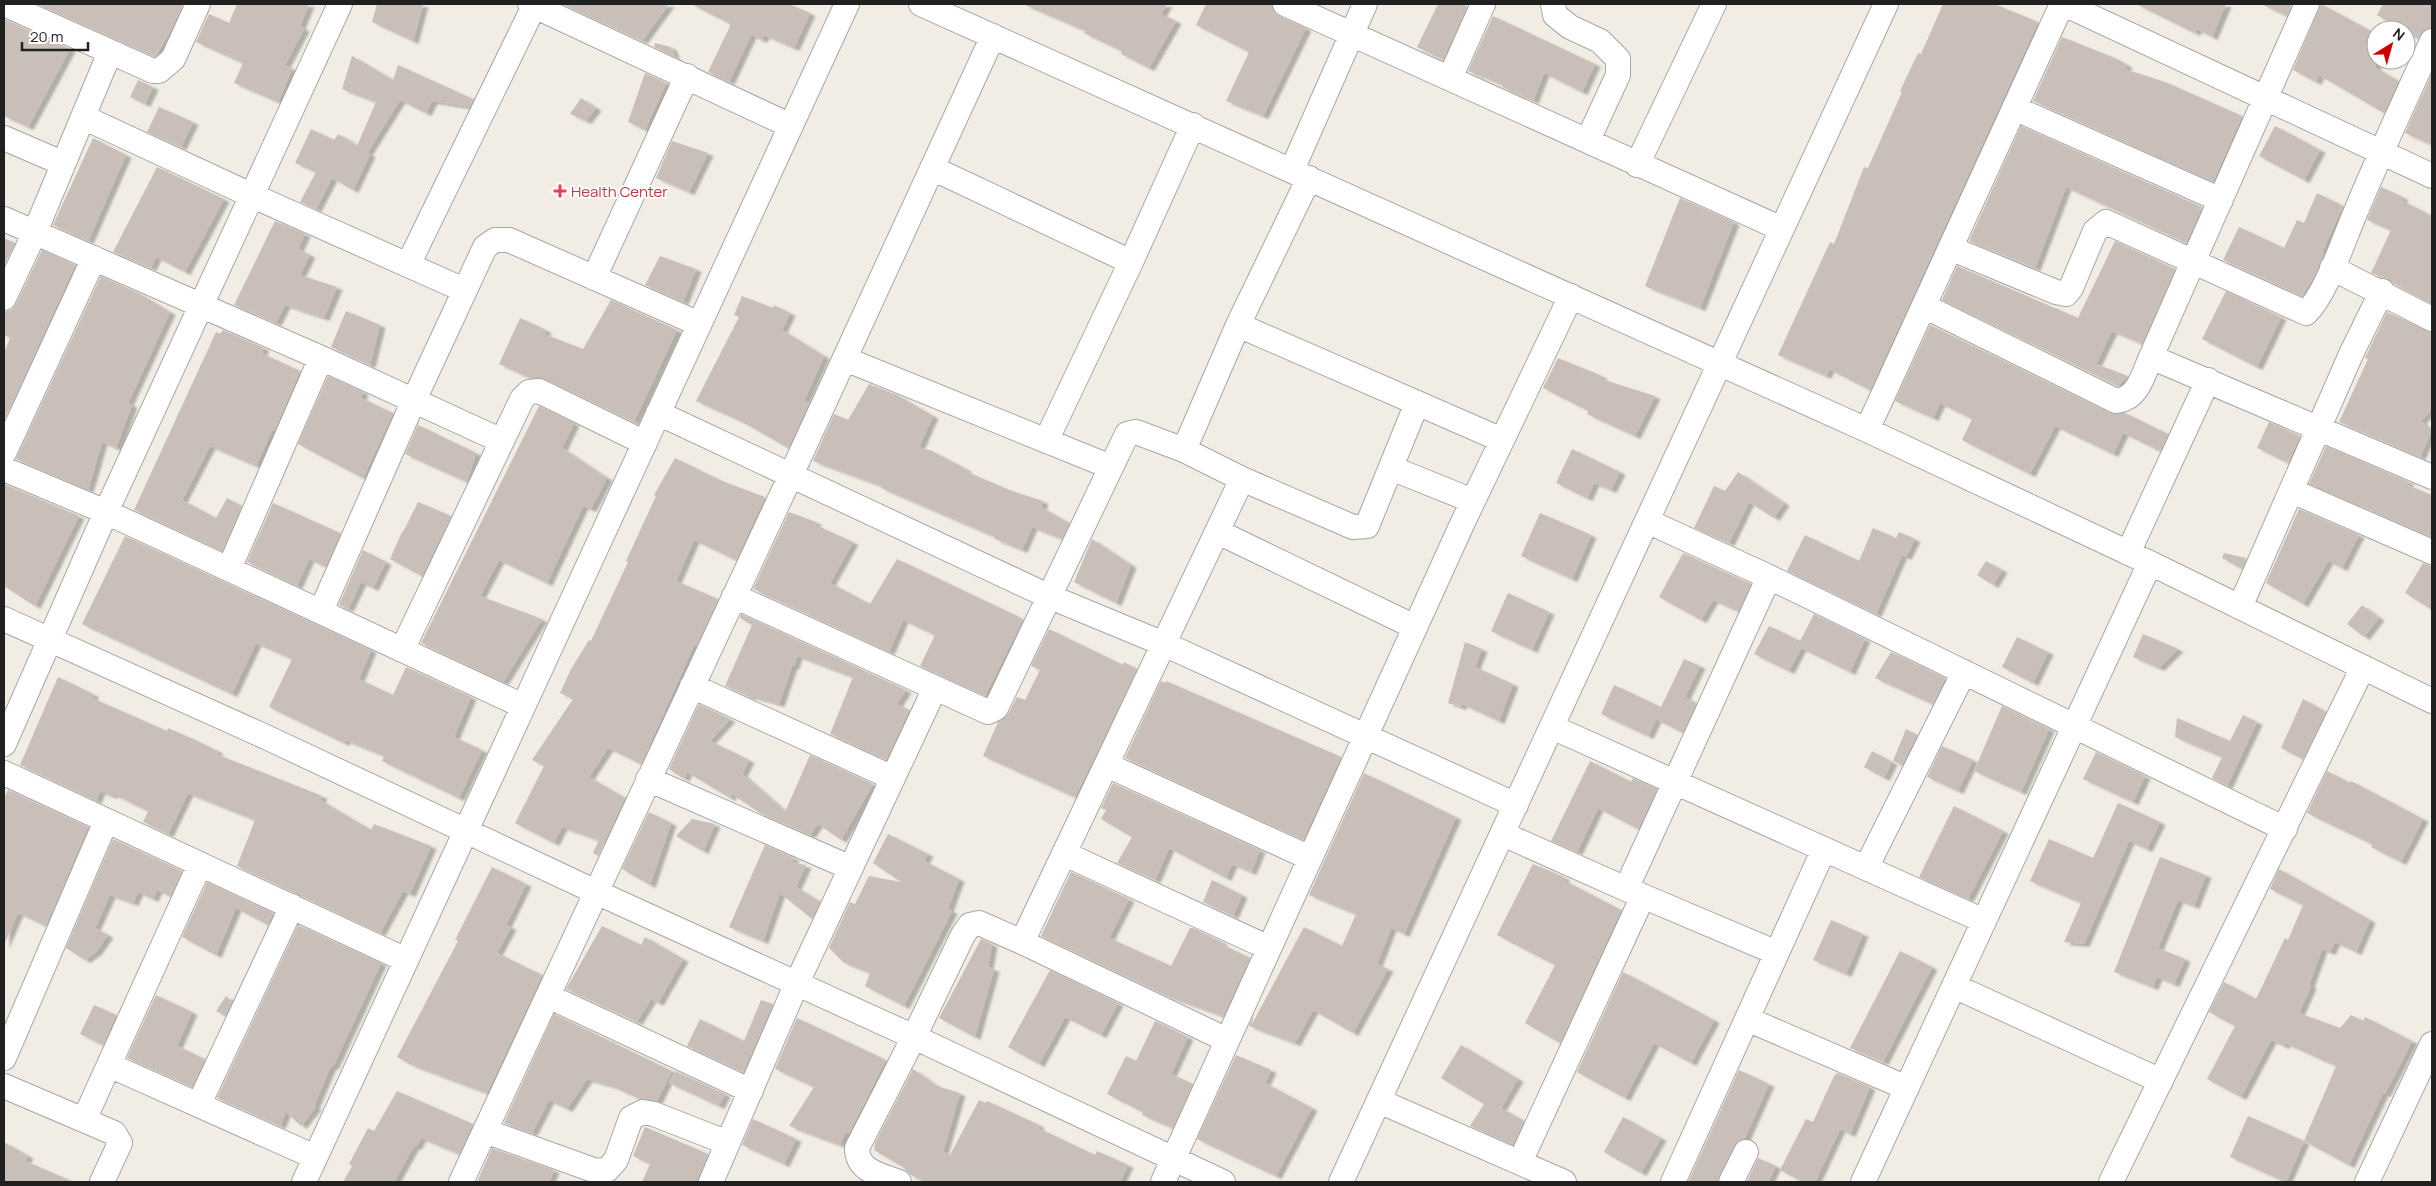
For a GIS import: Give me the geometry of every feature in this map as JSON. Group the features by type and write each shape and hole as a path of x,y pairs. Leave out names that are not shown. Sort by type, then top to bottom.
{"street":[{"path":"18,7 110,52 153,71 159,71 172,59 198,4"},
{"path":"4,744 106,512 340,4"},
{"path":"304,1182 847,4"},
{"path":"921,4 1867,430 2431,698"},
{"path":"1284,4 1782,229"},
{"path":"1184,450 1300,174 1351,34 1365,4"},
{"path":"1450,78 1483,4"},
{"path":"1553,4 1555,16 1570,27 1600,42 1618,59 1618,74 1588,140"},
{"path":"1637,164 1714,4"},
{"path":"1341,1182 1886,4"},
{"path":"1867,430 2063,4 2432,176"},
{"path":"1924,306 2116,401 2126,400 2134,393 2151,357 2307,4"},
{"path":"408,265 532,5 791,126"},
{"path":"461,1182 791,476 993,36"},
{"path":"1950,248 2056,292 2066,294 2071,288 2096,231 2106,222 2306,313 2313,306 2332,268 2381,152 2432,41"},
{"path":"4,298 35,232 62,163 110,52"},
{"path":"594,278 687,76"},
{"path":"2014,108 2221,200"},
{"path":"83,117 253,196 464,290"},
{"path":"1046,441 1132,262 1193,125"},
{"path":"4,138 62,163"},
{"path":"932,168 1132,262"},
{"path":"4,219 202,305 502,441"},
{"path":"321,610 414,400 485,247 496,240 509,240 700,324"},
{"path":"4,453 94,258"},
{"path":"2332,268 2382,291 2432,318"},
{"path":"2240,608 2352,352 2382,291"},
{"path":"1163,1182 1473,501 1571,296"},
{"path":"1238,325 1502,440"},
{"path":"2151,357 2432,477"},
{"path":"229,569 320,358"},
{"path":"845,358 1111,468"},
{"path":"2128,553 2208,380"},
{"path":"402,650 522,399 529,392 538,392 645,443"},
{"path":"734,596 988,712 992,711 996,708 1127,434 1136,432 1184,450 1242,479 1353,527 1367,526 1417,403"},
{"path":"658,414 1048,596 1164,644 1516,805"},
{"path":"1391,468 1473,501"},
{"path":"4,469 106,512 321,610 523,706"},
{"path":"1022,942 1242,479"},
{"path":"2292,491 2432,552"},
{"path":"1647,521 1770,577 2285,829"},
{"path":"1218,532 1415,627"},
{"path":"1863,1182 2150,564"},
{"path":"1520,1162 1634,893 1674,782 1770,577"},
{"path":"4,619 268,738 1223,1182"},
{"path":"2111,1182 2363,667"},
{"path":"1866,868 1964,672"},
{"path":"692,686 893,778"},
{"path":"711,1182 796,985 935,688"},
{"path":"1552,727 1984,921"},
{"path":"1107,765 1310,858"},
{"path":"4,773 406,960"},
{"path":"648,780 851,868"},
{"path":"4,1058 106,821"},
{"path":"1503,834 1634,893 1777,953"},
{"path":"1673,1182 1824,849"},
{"path":"1064,854 1269,948"},
{"path":"84,1120 200,864"},
{"path":"199,1104 292,906"},
{"path":"899,1182 864,1168 857,1158 857,1148 914,1037 962,935 970,925 979,923 1022,942 1227,1040"},
{"path":"1954,986 2161,1081"},
{"path":"548,996 751,1090"},
{"path":"1747,1019 1907,1088"},
{"path":"2368,1182 2432,1044"},
{"path":"109,1065 315,1157"},
{"path":"4,1086 114,1133 119,1138 120,1143 102,1182"},
{"path":"1378,1101 1564,1182"},
{"path":"485,1131 596,1171 607,1170 616,1160 631,1118 643,1112 654,1114 728,1143"},
{"path":"1732,1182 1746,1152"}],"building":[{"path":"37,4 183,4 171,30 155,57"},
{"path":"237,4 309,4 300,26 304,29 285,65 292,69 278,102 234,83 243,63 196,42 209,14 229,23"},
{"path":"377,4 423,4 413,41 372,22"},
{"path":"562,4 669,4 642,41"},
{"path":"691,4 789,4 810,13 794,48 764,35 762,40 751,35 729,82 708,72 730,26 729,23"},
{"path":"1023,4 1167,4 1161,14 1176,21 1149,68 1121,54 1122,51 1084,33 1086,31"},
{"path":"1206,4 1272,4 1274,12 1279,16 1306,28 1263,116 1226,101 1249,52 1196,25"},
{"path":"1438,4 1462,4 1467,6 1443,60 1417,47"},
{"path":"1943,4 1994,4 2038,22 1870,390 1829,369 1826,376 1778,355 1830,242 1834,244 1864,167 1868,168 1902,92 1900,91 1918,53 1921,54"},
{"path":"2136,4 2226,4 2212,37 2197,29 2195,33"},
{"path":"2261,4 2292,4 2287,16"},
{"path":"2321,4 2366,29 2366,70 2379,70 2398,81 2384,113 2319,75 2316,82 2293,70"},
{"path":"2383,4 2432,4 2432,28 2424,30 2418,39 2416,38 2416,20 2385,20 2377,15"},
{"path":"1493,16 1595,64 1582,92 1544,73 1533,101 1502,87 1503,85 1468,71"},
{"path":"4,19 70,49 28,127 4,116"},
{"path":"2062,37 2115,58 2127,65 2125,69 2165,82 2242,116 2213,182 2033,101"},
{"path":"655,43 671,47 675,57 654,47"},
{"path":"352,56 393,80 398,65 473,99 470,107 432,101 426,113 400,100 367,153 370,154 353,190 332,178 316,209 300,202 316,172 295,163 311,129 334,140 338,134 351,141 348,147 352,142 357,146 376,102 342,89"},
{"path":"645,73 666,83 645,130 628,122"},
{"path":"2432,73 2432,145 2405,133"},
{"path":"138,80 153,87 145,104 130,97"},
{"path":"581,98 596,108 586,121 570,114"},
{"path":"159,107 193,122 181,147 147,132"},
{"path":"2021,126 2202,207 2186,243 2066,187 2035,268 1969,241"},
{"path":"2275,126 2320,150 2304,180 2259,156"},
{"path":"93,138 126,155 88,241 53,225"},
{"path":"672,141 708,153 689,192 656,178"},
{"path":"157,167 224,199 185,272 156,257 151,268 113,252"},
{"path":"2381,187 2403,197 2401,200 2432,216 2432,304 2388,279 2371,273 2391,230 2367,220"},
{"path":"2317,193 2343,206 2322,252 2324,253 2316,273 2302,296 2223,260 2239,227 2284,248 2297,220 2304,223"},
{"path":"1680,198 1734,222 1700,308 1645,286"},
{"path":"275,221 305,234 298,249 310,255 300,275 337,287 324,318 285,305 276,323 234,305"},
{"path":"4,238 15,243 4,266"},
{"path":"2115,241 2175,269 2142,344 2112,331 2096,364 2128,376 2118,386 1942,300 1957,266 2078,318"},
{"path":"42,250 75,265 4,421 4,353 10,338 4,335 4,312 11,310 16,304"},
{"path":"660,256 696,269 683,302 645,285"},
{"path":"101,276 140,294 170,312 128,403 132,405 116,448 102,442 88,490 16,459"},
{"path":"2226,291 2281,317 2257,367 2202,339"},
{"path":"742,296 773,308 774,305 790,313 782,330 824,356 804,401 809,403 788,448 741,421 696,401 739,317 734,315"},
{"path":"611,300 677,330 634,422 545,379 530,378 499,364 520,318 546,330 544,334 583,349"},
{"path":"346,311 380,325 370,365 331,347"},
{"path":"2387,312 2432,333 2432,409 2421,421 2431,432 2420,457 2339,422 2368,359 2365,358"},
{"path":"1930,325 2110,413 2125,413 2168,434 2160,451 2123,433 2113,454 2055,426 2030,474 1962,440 1972,419 1940,403 1933,418 1895,401"},
{"path":"223,330 264,348 261,353 300,371 274,431 272,430 256,466 210,446 182,500 216,518 227,498 242,506 222,551 134,510 216,332 220,334"},
{"path":"1558,358 1602,376 1601,379 1655,396 1635,436 1587,414 1589,411 1543,388"},
{"path":"328,376 363,392 361,398 393,413 363,478 298,444"},
{"path":"869,384 897,395 933,416 919,447 932,451 966,469 965,471 1009,490 1043,501 1041,507 1069,523 1062,539 1032,527 1022,550 881,488 882,486 813,461 834,414 848,420"},
{"path":"539,406 574,423 562,448 607,478 591,509 583,506 547,583 499,560 480,596 542,619 503,682 421,643"},
{"path":"2269,422 2300,436 2288,463 2257,448"},
{"path":"418,425 476,453 467,482 405,454"},
{"path":"2326,446 2409,482 2407,485 2432,495 2432,537 2309,484"},
{"path":"1572,449 1620,472 1611,490 1594,483 1587,498 1556,483"},
{"path":"675,458 722,481 765,497 736,560 694,540 676,581 718,599 696,646 694,645 641,764 608,748 589,777 625,798 598,856 593,853 599,840 562,827 554,843 515,823 544,766 532,760 573,699 560,693 571,669 589,640 591,641 628,562 626,561 656,496 654,495"},
{"path":"1738,472 1784,503 1774,518 1749,502 1729,543 1694,528 1714,486 1725,491"},
{"path":"4,484 79,516 35,606 4,586"},
{"path":"418,502 451,516 422,576 390,559"},
{"path":"273,503 340,533 326,567 309,559 297,586 247,562"},
{"path":"2299,509 2359,535 2342,568 2328,561 2303,604 2266,583"},
{"path":"789,512 816,522 815,525 853,542 830,583 870,604 897,559 1023,619 985,696 920,666 935,635 903,620 889,652 753,589"},
{"path":"1540,513 1591,535 1572,579 1521,556"},
{"path":"1873,528 1896,538 1899,532 1915,539 1906,557 1902,555 1876,614 1787,571 1805,535 1859,561"},
{"path":"125,536 371,650 359,679 393,695 406,667 471,697 454,737 482,750 459,798 382,761 384,756 345,740 344,743 269,707 292,659 256,643 232,694 82,624"},
{"path":"1092,539 1131,565 1116,603 1074,582"},
{"path":"363,550 386,562 373,588 361,582 348,609 339,605"},
{"path":"1683,553 1751,584 1738,611 1713,600 1701,620 1659,597"},
{"path":"2224,553 2246,558 2242,569 2222,558"},
{"path":"1986,561 2002,570 1993,585 1977,575"},
{"path":"2423,563 2432,566 2432,610 2405,593"},
{"path":"1508,593 1549,612 1532,650 1491,631"},
{"path":"2362,605 2379,618 2364,637 2347,624"},
{"path":"741,614 906,690 897,704 909,710 886,760 830,734 853,677 797,656 779,704 750,697 725,686 752,625 740,618"},
{"path":"1814,614 1865,639 1850,672 1801,648 1789,671 1754,654 1769,626 1800,641"},
{"path":"1049,629 1123,665 1124,662 1137,669 1075,797 983,756 998,722 1008,714 1017,697 1025,700 1040,670 1031,666"},
{"path":"2143,634 2178,649 2159,668 2133,657"},
{"path":"2017,637 2048,652 2033,683 2002,667"},
{"path":"1465,642 1482,649 1475,667 1513,684 1499,721 1462,704 1461,707 1448,703"},
{"path":"1891,652 1945,678 1933,704 1875,678"},
{"path":"1684,659 1700,666 1685,697 1696,703 1683,733 1656,719 1648,736 1601,714 1614,685 1661,707"},
{"path":"58,677 93,694 92,698 167,731 168,728 195,740 218,751 216,754 322,796 320,800 371,830 374,824 431,846 410,894 403,891 380,933 237,866 255,820 188,793 168,834 143,822 148,811 113,794 112,796 100,791 96,801 20,765"},
{"path":"1161,681 1165,683 1166,681 1341,757 1303,840 1125,758"},
{"path":"2303,699 2326,712 2303,759 2281,748"},
{"path":"699,704 730,719 710,741 749,760 742,774 785,812 810,755 873,784 841,840 818,824 810,835 760,813 732,794 730,798 687,772 684,779 669,769"},
{"path":"2002,706 2049,729 2021,792 1974,771"},
{"path":"2243,715 2257,722 2227,786 2212,778 2222,757 2175,737 2177,718 2230,741"},
{"path":"1906,729 1917,735 1902,765 1893,761"},
{"path":"1942,746 1973,760 1958,791 1927,777"},
{"path":"1872,751 1892,762 1884,778 1864,767"},
{"path":"2096,752 2145,776 2133,802 2083,779"},
{"path":"1590,761 1631,782 1633,778 1657,789 1638,829 1598,808 1577,852 1551,841"},
{"path":"2327,771 2350,783 2351,781 2423,819 2401,862 2371,847 2372,844 2307,813"},
{"path":"1364,773 1456,817 1404,934 1391,928 1377,964 1388,969 1353,1033 1313,1010 1295,1043 1249,1026 1254,1014 1252,1024 1304,927 1342,946 1356,914 1309,895"},
{"path":"1113,783 1260,850 1251,872 1232,864 1226,878 1169,848 1155,880 1117,863 1132,837 1101,819 1106,810 1101,808"},
{"path":"8,790 88,827 46,926 18,913 4,945 4,798"},
{"path":"2118,803 2160,822 2147,849 2129,841 2084,944 2064,942 2081,903 2030,881 2049,839 2093,858"},
{"path":"1954,806 2003,831 1968,899 1919,877"},
{"path":"649,812 671,823 650,885 622,869"},
{"path":"692,819 715,824 703,851 676,836"},
{"path":"888,834 928,854 924,861 959,879 948,909 952,911 904,1006 865,986 870,973 843,962 829,948 850,902 855,904 869,876 901,882 873,863"},
{"path":"113,839 182,871 170,896 157,890 153,899 138,892 133,903 110,895 95,928 108,935 96,952 85,960 66,948"},
{"path":"765,845 794,858 791,862 806,865 796,887 820,902 812,919 780,893 763,941 729,927"},
{"path":"2160,857 2206,875 2194,906 2178,900 2158,948 2185,959 2174,984 2157,977 2153,987 2114,972"},
{"path":"1533,864 1564,877 1563,880 1621,910 1560,1043 1525,1023 1555,965 1497,935"},
{"path":"492,867 526,884 506,925 511,927 497,953 542,975 487,1093 412,1065 397,1057 458,941 455,940"},
{"path":"2279,869 2370,920 2356,952 2335,942 2330,952 2322,949 2309,985 2311,986 2299,1013 2340,1028 2351,1015 2363,1021 2365,1017 2412,1041 2385,1094 2383,1093 2349,1165 2304,1141 2336,1066 2285,1043 2284,1046 2271,1040 2241,1097 2207,1079 2235,1026 2209,1012 2224,982 2256,999 2285,938 2288,940 2303,905 2270,889"},
{"path":"1071,872 1129,899 1109,938 1171,966 1190,928 1193,928 1250,958 1223,1016 1167,996 1041,936"},
{"path":"1212,880 1242,895 1233,916 1203,902"},
{"path":"207,882 273,913 268,925 236,908 216,955 182,937"},
{"path":"1831,920 1863,934 1846,974 1813,960"},
{"path":"298,925 381,963 333,1067 331,1066 314,1106 316,1107 301,1126 286,1112 280,1126 217,1098"},
{"path":"602,926 641,945 645,937 683,959 658,1003 651,999 637,1022 566,989"},
{"path":"981,939 992,944 988,967 994,969 975,1037 939,1018"},
{"path":"1900,951 1932,967 1883,1062 1850,1048"},
{"path":"1050,970 1118,1003 1101,1035 1065,1017 1039,1064 1008,1047"},
{"path":"1623,972 1714,1020 1691,1063 1654,1043 1625,1098 1577,1072"},
{"path":"156,995 192,1012 177,1046 205,1059 192,1087 127,1058"},
{"path":"226,996 232,1001 225,1016 216,1011"},
{"path":"761,1000 773,1004 743,1072 687,1046 700,1019 744,1041"},
{"path":"94,1005 116,1015 103,1045 80,1034"},
{"path":"554,1014 672,1071 657,1101 640,1099 612,1086 587,1079 567,1109 549,1100 532,1133 504,1123"},
{"path":"797,1018 886,1060 849,1133 845,1132 840,1145 789,1126 814,1087 775,1069"},
{"path":"1155,1021 1188,1037 1171,1074 1193,1084 1173,1128 1142,1115 1143,1112 1107,1094 1126,1056 1136,1061"},
{"path":"1461,1045 1518,1079 1501,1108 1524,1121 1513,1145 1470,1126 1484,1104 1441,1078"},
{"path":"1236,1055 1271,1070 1265,1083 1312,1108 1276,1176 1197,1139"},
{"path":"913,1069 937,1086 960,1093 943,1152 950,1155 979,1100 986,1103 987,1101 1039,1125 1038,1128 1095,1155 1097,1151 1128,1165 1120,1182 925,1182 911,1175 903,1167 874,1150 875,1143"},
{"path":"1739,1070 1769,1084 1745,1138 1734,1146 1717,1182 1688,1182"},
{"path":"675,1071 725,1094 719,1106 669,1083"},
{"path":"1837,1073 1870,1087 1850,1134 1840,1129 1815,1182 1803,1182 1780,1170 1806,1119 1813,1122"},
{"path":"397,1091 473,1124 459,1154 421,1138 416,1147 414,1146 394,1182 343,1182 352,1166 349,1164 368,1128 374,1131"},
{"path":"2248,1116 2304,1141 2286,1182 2230,1157"},
{"path":"1623,1117 1661,1138 1641,1173 1604,1152"},
{"path":"753,1119 796,1139 784,1164 742,1145"},
{"path":"645,1127 708,1154 697,1182 642,1182 650,1164 633,1156"},
{"path":"4,1142 28,1156 25,1161 74,1182 4,1182"},
{"path":"492,1148 554,1170 549,1182 477,1182"},
{"path":"1758,1158 1776,1166 1768,1182 1747,1181"}],"place":[{"name":"Health Center","path":"560,191"}]}
